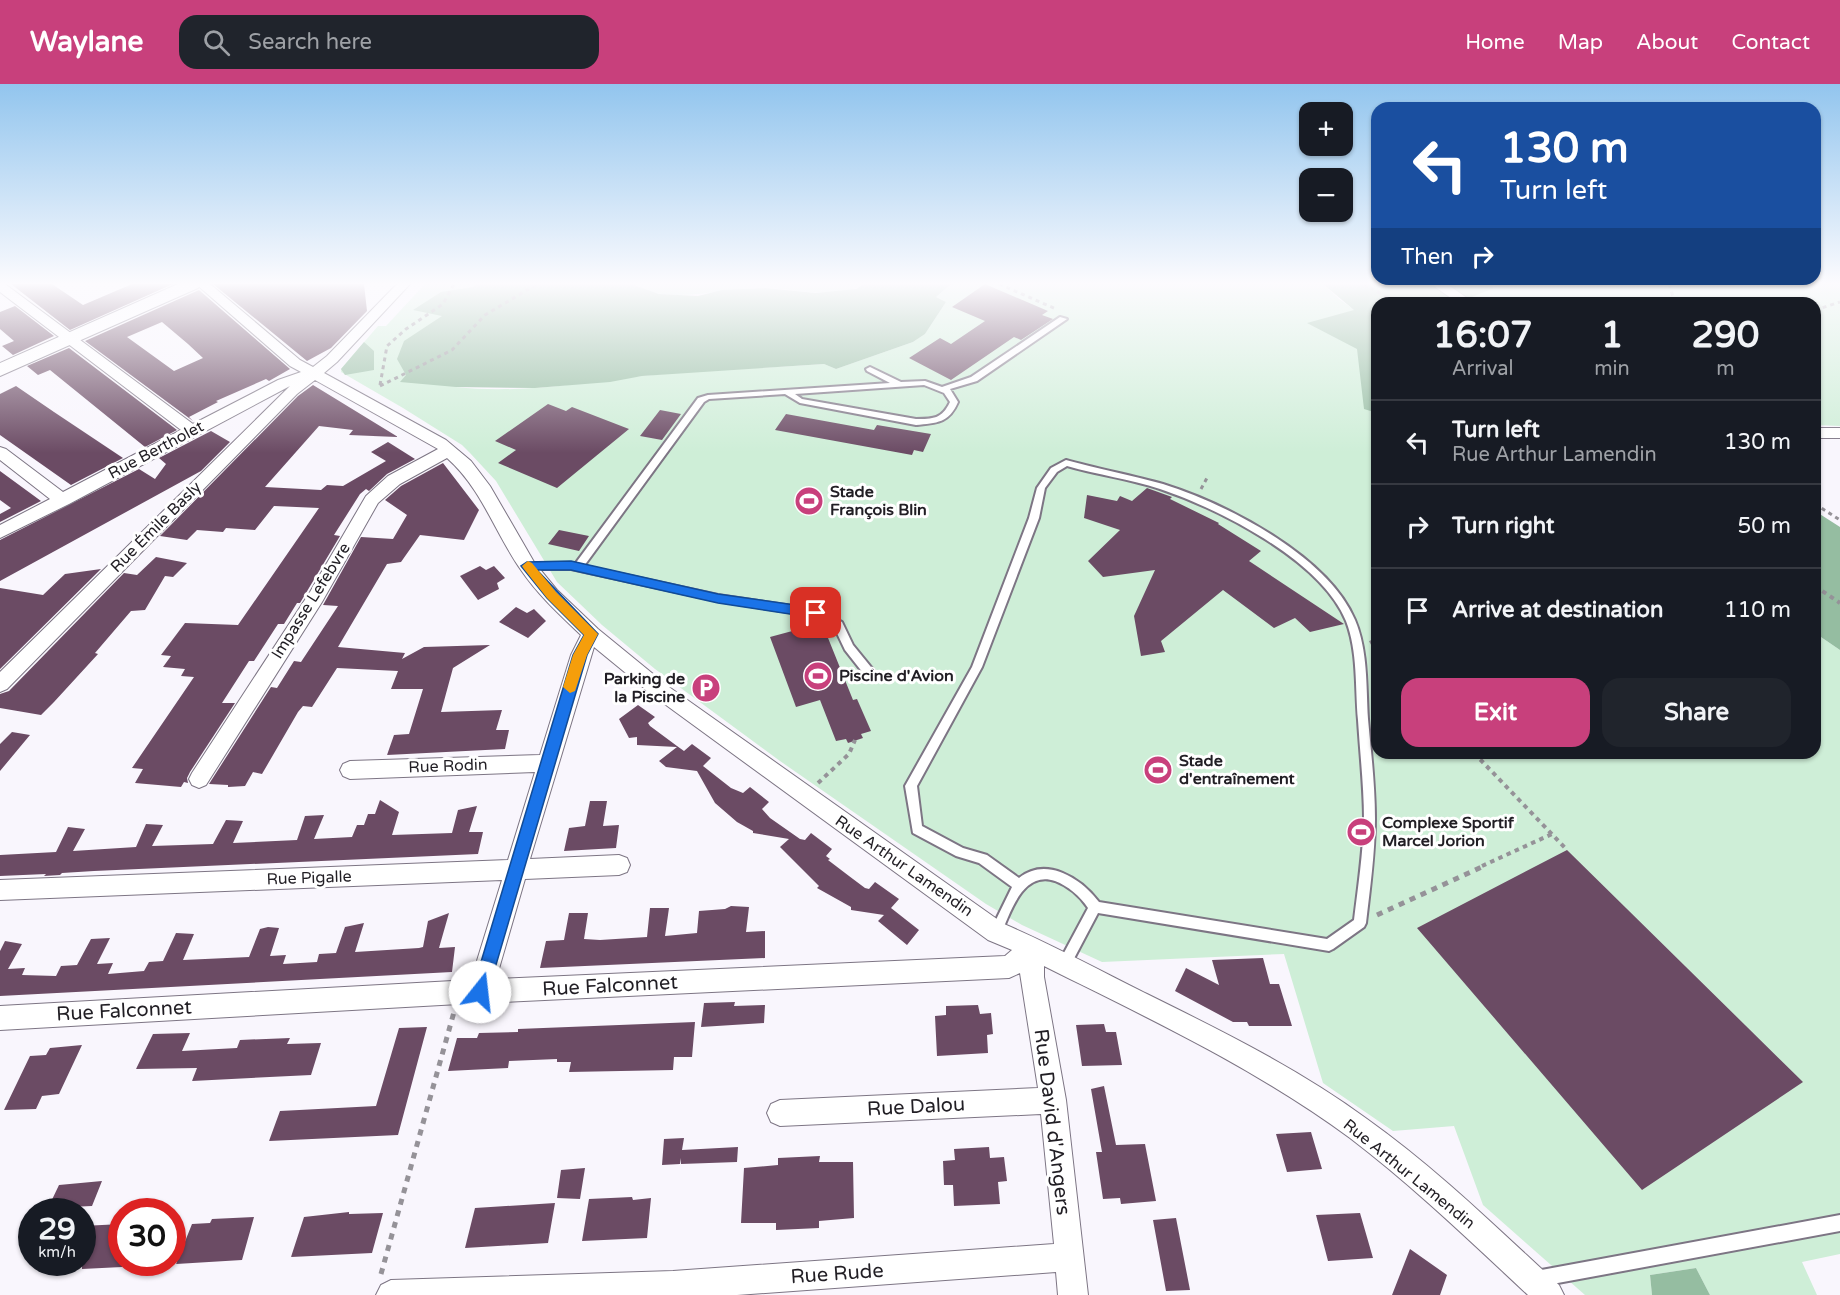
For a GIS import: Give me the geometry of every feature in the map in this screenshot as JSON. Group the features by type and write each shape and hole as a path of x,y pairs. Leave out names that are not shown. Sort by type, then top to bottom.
{"street":[{"path":"0,370 65,341"},
{"path":"74,341 192,431"},
{"name":"Rue Arthur Lamendin","path":"269,341 295,363 440,442 449,450 482,486 527,566 551,595 591,634 662,692 996,932 1033,948 1199,1033 1284,1081 1358,1128 1426,1183 1550,1295"},
{"name":"Rue Émile Basly","path":"0,684 292,391 332,359 350,341"},
{"name":"Rue Bertholet","path":"0,532 283,383 314,373"},
{"path":"1821,433 1840,433"},
{"name":"Impasse Lefebvre","path":"199,779 316,597 372,500 394,480 449,450"},
{"path":"0,453 63,500"},
{"path":"470,992 514,870 580,655 591,634"},
{"name":"Rue Rodin","path":"350,770 547,763"},
{"name":"Rue Pigalle","path":"0,890 619,865"},
{"name":"Rue Falconnet","path":"3,1023 470,992 1009,967 1033,948"},
{"name":"Rue David d'Angers","path":"1033,948 1032,977 1053,1100 1073,1295"},
{"name":"Rue Dalou","path":"780,1113 1053,1100"},
{"name":"Rue Rude","path":"391,1292 672,1290 1068,1256"}],"lane":[{"path":"943,389 974,379 1031,341"},
{"path":"870,369 898,384"},
{"path":"578,567 701,400 708,397 925,383 943,389 952,396 952,408 943,417 925,422 800,401 787,392"},
{"path":"996,932 1020,886 1032,875 1052,874 1086,892 1095,907 1329,945 1360,923 1369,821 1358,644 1354,626 1344,607 1305,564 1282,546 1229,515 1173,490 1066,463 1054,470 1041,488 1034,518 977,667 911,786 918,829 960,852 983,859 1020,886"},
{"path":"527,566 578,567 718,598 816,613 838,625 849,647 872,675"},
{"path":"1064,964 1095,907"},
{"path":"1532,1280 1840,1223"}],"path":[{"path":"393,341 387,346 380,386 452,350 461,341"},
{"path":"1821,508 1840,520"},
{"path":"1821,590 1840,603"},
{"path":"804,796 849,754 855,740"},
{"path":"1480,759 1567,850"},
{"path":"1360,923 1552,834"},
{"path":"391,1292 470,992"}],"green space":[{"name":"Complexe Sportif Marcel Jorion","path":"366,341 512,341 456,387 503,389 549,387 642,376 824,364 836,369 915,341 1371,341 1371,759 1821,759 1821,637 1840,650 1840,1254 1802,1262 1817,1295 1710,1295 1696,1268 1650,1275 1652,1295 1585,1295 1483,1205 1454,1126 1393,1131 1323,1083 1284,954 1102,962 1022,925 986,904 780,761 655,669 602,625 557,582 496,481 462,445 341,372 341,369"},
{"path":"404,341 915,341 836,369 824,364 642,376 610,382 535,388 456,387 400,382 406,375 397,359"},
{"path":"1341,341 1371,341 1371,411 1364,409 1357,349"},
{"path":"1821,341 1840,341 1840,426 1821,425"},
{"path":"364,342 374,351 374,370 345,375 341,369"},
{"path":"1821,515 1840,527 1840,650 1821,637"},
{"path":"1696,1268 1710,1295 1652,1295 1650,1275"}],"building":[{"path":"14,341 44,341 13,355 2,346"},
{"path":"85,341 132,341 174,371 203,358 184,341 257,341 290,369 269,381 266,379 216,401 218,402 189,417 193,421"},
{"path":"282,341 338,341 331,348 307,361"},
{"path":"936,341 945,341 951,344 956,341 1009,341 951,380 909,358"},
{"path":"69,348 177,430 145,447 50,370 38,375 27,366"},
{"path":"313,385 398,437 349,435 353,430 319,426 265,487 321,490 327,485 343,486 386,461 371,452 388,442 415,459 387,474 369,491 366,489 360,494 334,535 340,536 300,603 297,603 284,624 278,624 254,661 249,661 222,703 235,703 190,772 187,778 188,783 184,782 181,787 135,783 143,769 132,768 194,677 181,676 185,669 163,667 171,656 161,655 185,623 238,625 319,508 274,506 255,530 226,528 223,532 197,530 187,540 160,536 298,396"},
{"path":"16,386 123,458 71,485 0,435 0,394"},
{"path":"548,404 566,411 572,407 629,429 557,488 498,463 516,450 495,441"},
{"path":"660,410 681,414 662,440 640,436"},
{"path":"786,414 874,430 877,425 931,434 923,452 914,450 912,455 775,430"},
{"path":"211,431 230,442 201,471 0,581 0,540 139,469 155,479 166,464 159,458"},
{"path":"443,463 479,510 464,540 420,535 401,562 387,564 338,647 405,653 402,659 424,647 490,645 453,668 441,712 502,710 496,730 509,730 505,749 387,755 394,735 409,734 423,689 391,689 398,671 337,668 312,707 303,706 298,712 262,774 253,772 245,786 228,787 228,785 209,784 271,687 277,688 294,661 301,662 338,606 323,605 361,537 393,539 407,515 385,500 401,486"},
{"path":"0,471 41,501 0,522 0,514 11,508 0,500"},
{"path":"1147,488 1172,497 1170,499 1219,523 1261,551 1249,561 1344,624 1310,632 1295,618 1274,628 1223,590 1161,641 1165,652 1141,656 1134,616 1155,570 1103,577 1088,561 1120,530 1084,518 1087,495 1117,501 1120,496 1132,501"},
{"path":"559,530 589,536 579,551 548,544"},
{"path":"156,557 187,563 173,577 165,576 145,610 131,611 95,653 98,654 41,715 0,708 0,694 9,691 124,573 137,575"},
{"path":"480,566 486,570 494,566 505,578 497,583 499,589 478,600 460,576"},
{"path":"101,569 0,669 0,588 43,595 65,574"},
{"path":"516,607 527,613 534,609 546,621 528,638 499,622"},
{"path":"822,623 853,700 857,699 871,731 861,734 863,738 848,743 846,739 836,741 820,700 796,707 770,637"},
{"path":"638,705 655,717 648,723 650,726 677,746 684,751 692,744 711,758 703,766 731,788 743,793 750,787 769,802 762,809 770,818 800,839 805,840 811,833 832,849 826,856 830,859 828,860 865,888 869,889 875,882 899,899 891,908 919,930 907,945 878,921 884,915 851,910 851,907 817,888 819,886 780,847 789,839 753,833 715,803 697,771 666,767 659,761 677,747 637,745 637,737 629,738 619,719"},
{"path":"12,732 30,735 0,771 0,744"},
{"path":"380,800 399,812 392,835 452,833 458,810 477,806 469,832 483,832 478,854 94,871 44,876 46,874 0,876 0,855 56,852 68,827 85,829 73,851 136,847 146,824 163,825 152,846 213,844 226,820 243,821 233,843 297,840 305,816 324,815 314,839 352,837 357,825 364,825 368,814 375,814"},
{"path":"590,801 607,801 603,826 619,825 616,848 564,851 569,828 585,826"},
{"path":"1567,850 1803,1082 1642,1190 1417,928"},
{"path":"731,906 749,907 746,932 765,931 765,958 540,968 546,941 564,940 569,913 588,913 584,939 600,940 647,937 650,908 669,908 665,936 697,933 699,911 725,909"},
{"path":"449,913 439,948 455,947 452,972 0,996 0,951 5,941 22,944 8,969 25,968 22,975 56,976 61,966 77,965 91,939 110,938 97,964 113,963 108,974 144,971 149,962 163,961 176,933 194,934 183,960 249,957 260,929 268,927 279,928 270,956 286,955 283,964 317,962 319,954 336,953 345,927 364,923 355,952 419,948 423,947 428,921"},
{"path":"1263,958 1270,984 1279,984 1292,1026 1249,1026 1247,1022 1233,1022 1175,991 1186,968 1219,985 1212,960"},
{"path":"735,1002 734,1006 765,1005 764,1023 701,1027 704,1003"},
{"path":"978,1005 980,1014 991,1013 993,1034 987,1035 988,1053 937,1056 935,1016 946,1015 946,1006"},
{"path":"695,1022 692,1057 674,1057 673,1070 569,1072 571,1062 557,1062 557,1059 509,1061 508,1068 448,1071 457,1038 477,1038 479,1033 518,1032 518,1029"},
{"path":"1104,1024 1106,1032 1116,1032 1122,1065 1082,1066 1076,1025"},
{"path":"427,1027 398,1135 269,1141 280,1111 376,1106 399,1028"},
{"path":"190,1033 182,1051 237,1048 240,1040 290,1038 287,1044 321,1043 311,1075 192,1081 197,1068 136,1069 153,1034"},
{"path":"82,1045 59,1094 42,1096 36,1109 4,1110 30,1056 46,1055 50,1048"},
{"path":"1104,1086 1116,1145 1145,1144 1156,1201 1121,1204 1120,1198 1103,1199 1096,1152 1102,1152 1091,1089"},
{"path":"1311,1132 1322,1169 1287,1172 1276,1134"},
{"path":"684,1138 682,1150 738,1147 737,1162 681,1164 681,1158 680,1164 662,1165 664,1139"},
{"path":"989,1147 990,1158 1004,1157 1007,1181 998,1182 1000,1204 954,1206 953,1185 944,1185 943,1161 955,1160 954,1149"},
{"path":"820,1156 819,1162 853,1162 854,1218 819,1221 819,1228 776,1230 776,1223 741,1223 744,1168 778,1165 778,1158"},
{"path":"585,1168 580,1199 557,1198 561,1170"},
{"path":"102,1181 95,1198 53,1198 59,1185"},
{"path":"632,1197 633,1200 651,1198 647,1238 582,1241 589,1199"},
{"path":"555,1203 548,1243 465,1248 475,1208"},
{"path":"349,1212 349,1214 383,1213 372,1253 291,1257 304,1217"},
{"path":"1360,1213 1373,1258 1328,1261 1316,1215"},
{"path":"254,1217 242,1260 186,1263 186,1239 192,1224 210,1223 212,1219"},
{"path":"1176,1218 1190,1290 1166,1291 1153,1220"},
{"path":"96,1225 108,1225 108,1268 96,1268"},
{"path":"1410,1249 1447,1275 1440,1295 1392,1295"}],"slow traffic":[{"path":"528,566 551,595 591,634 580,655 570,687"}],"place":[{"name":"Stade François Blin","path":"809,501"},
{"name":"Piscine d'Avion","path":"818,676"},
{"name":"Parking de la Piscine","path":"706,688"},
{"name":"Stade d'entraînement","path":"1158,770"},
{"name":"Complexe Sportif Marcel Jorion","path":"1361,832"}],"route":[{"path":"480,992 514,870 580,655 591,634 551,595 527,566 571,566 732,601 816,613"}]}
